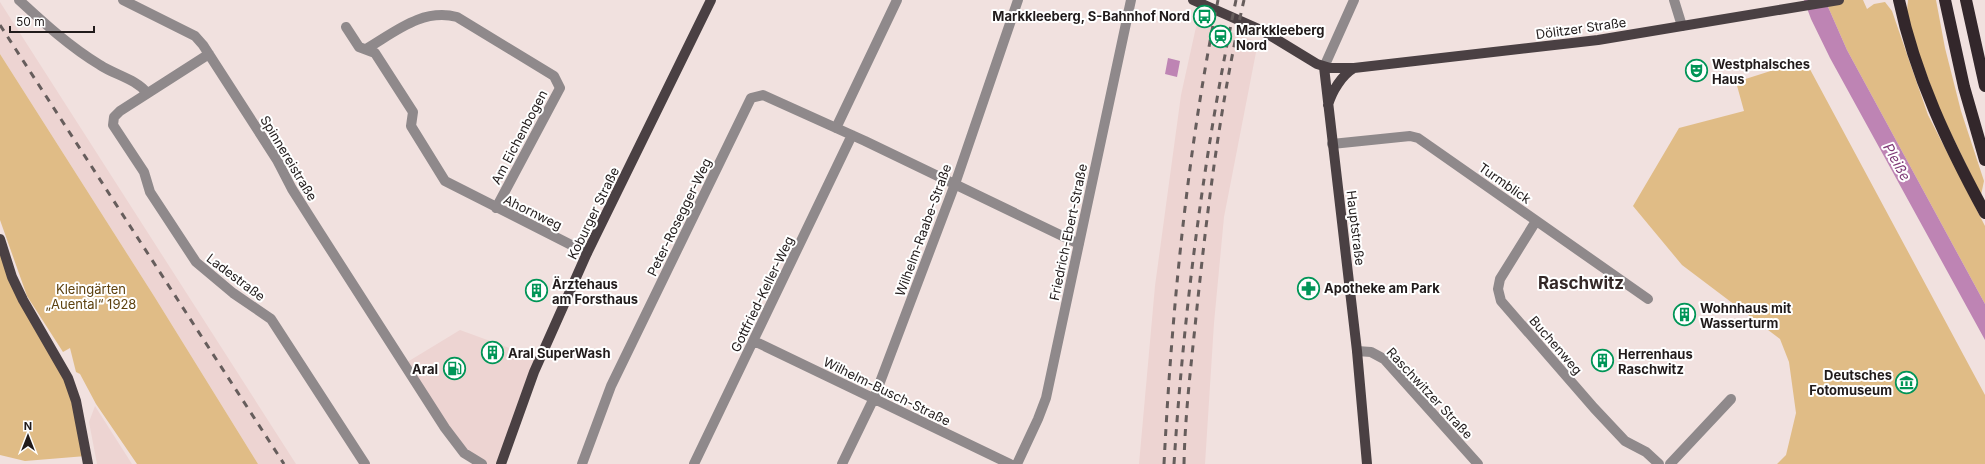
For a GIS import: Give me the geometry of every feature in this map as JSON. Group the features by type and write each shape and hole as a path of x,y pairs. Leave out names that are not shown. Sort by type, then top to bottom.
{"highway":[{"path":"1899,0 1918,67 1935,112 1955,156 1985,214"},
{"path":"1945,0 1964,87 1985,160"},
{"path":"1966,0 1985,86"}],"main road":[{"name":"Koburger Straße","path":"501,464 534,372 587,253 711,0"},
{"path":"1193,0 1256,28 1312,62 1324,67"},
{"name":"Dölitzer Straße","path":"1324,67 1354,68 1591,41 1839,0"},
{"name":"Hauptstraße","path":"1324,67 1327,108 1357,351 1367,464"},
{"path":"1327,108 1337,87 1345,75 1354,68"},
{"path":"0,239 12,277 23,300 68,378 76,401 88,464"}],"street":[{"path":"19,0 53,31 100,65 142,86 147,93 209,54"},
{"name":"Spinnereistraße","path":"123,0 195,36 209,54 277,160 292,189 314,224 445,428 464,453 482,464"},
{"path":"897,0 836,128 1079,244"},
{"name":"Wilhelm-Raabe-Straße","path":"842,464 874,398 955,184 1018,0"},
{"name":"Friedrich-Ebert-Straße","path":"1017,464 1046,398 1131,0"},
{"path":"1324,67 1354,0"},
{"path":"1674,0 1682,26"},
{"name":"Am Eichenbogen","path":"366,49 417,18 432,14 446,14 457,17 554,76 560,88 496,208"},
{"name":"Ahornweg","path":"346,27 359,47 375,52 413,112 411,126 445,182 587,253"},
{"name":"Ladestraße","path":"147,93 120,111 114,117 114,125 144,172 150,192 196,262 233,293 271,319 365,464"},
{"name":"Peter-Rosegger-Weg","path":"582,464 611,386 751,98 763,95 836,128"},
{"name":"Gottfried-Keller-Weg","path":"694,464 852,135"},
{"name":"Turmblick","path":"1332,144 1410,136 1418,138 1648,299"},
{"name":"Buchenweg","path":"1536,221 1500,279 1498,289 1501,301 1589,403 1625,441 1646,452 1659,464"},
{"name":"Wilhelm-Busch-Straße","path":"754,341 1010,464"},
{"name":"Raschwitzer Straße","path":"1357,351 1371,352 1384,359 1478,464"},
{"path":"1670,464 1731,399"}],"shaded area":[{"path":"0,2 296,464 258,464 154,296 0,54"},
{"path":"1200,23 1207,23 1258,42 1224,217 1214,323 1205,464 1139,464 1155,286 1181,95 1196,27"},
{"path":"460,330 540,359 501,464 482,464 475,461 404,364"},
{"path":"95,406 132,464 97,464 89,422"}],"green space":[{"path":"1825,0 1863,0 1867,9 1874,4 1885,2 1892,11 1928,115 1985,226 1985,304 1847,50"},
{"path":"1908,0 1936,0 1945,48 1961,111 1984,181 1981,195 1940,111 1915,43 1907,11"},
{"name":"Kleingärten „Auental“ 1928","path":"0,54 154,296 258,464 137,464 96,404 80,374 76,372 70,348 63,352 27,296 0,220"},
{"path":"1805,60 1985,395 1985,464 1777,464 1786,455 1796,413 1789,362 1780,339 1682,265 1633,206 1679,128 1744,111 1736,82"},
{"path":"0,239 12,277 64,371 86,456 25,461 0,455"}],"water":[{"name":"Pleiße","path":"1804,0 1825,0 1847,50 1985,304 1985,340 1830,58 1811,19"},
{"path":"1168,58 1180,61 1177,77 1165,74"}],"railway":[{"path":"1164,464 1171,347 1182,231 1189,173 1207,57 1218,0"},
{"path":"1174,464 1183,347 1197,231 1214,115 1236,0"},
{"path":"1184,464 1190,372 1215,158 1235,39 1244,0"},
{"path":"0,25 284,464"}],"place":[{"name":"Markkleeberg, S-Bahnhof Nord","path":"1205,16"},
{"name":"Markkleeberg Nord","path":"1220,37"},
{"name":"Westphalsches Haus","path":"1696,71"},
{"name":"Apotheke am Park","path":"1308,288"},
{"name":"Ärztehaus am Forsthaus","path":"536,291"},
{"name":"Wohnhaus mit Wasserturm","path":"1684,315"},
{"name":"Aral SuperWash","path":"493,353"},
{"name":"Herrenhaus Raschwitz","path":"1603,361"},
{"name":"Aral","path":"454,369"},
{"name":"Deutsches Fotomuseum","path":"1907,382"}],"district":[{"name":"Raschwitz","path":"1581,283"}]}
